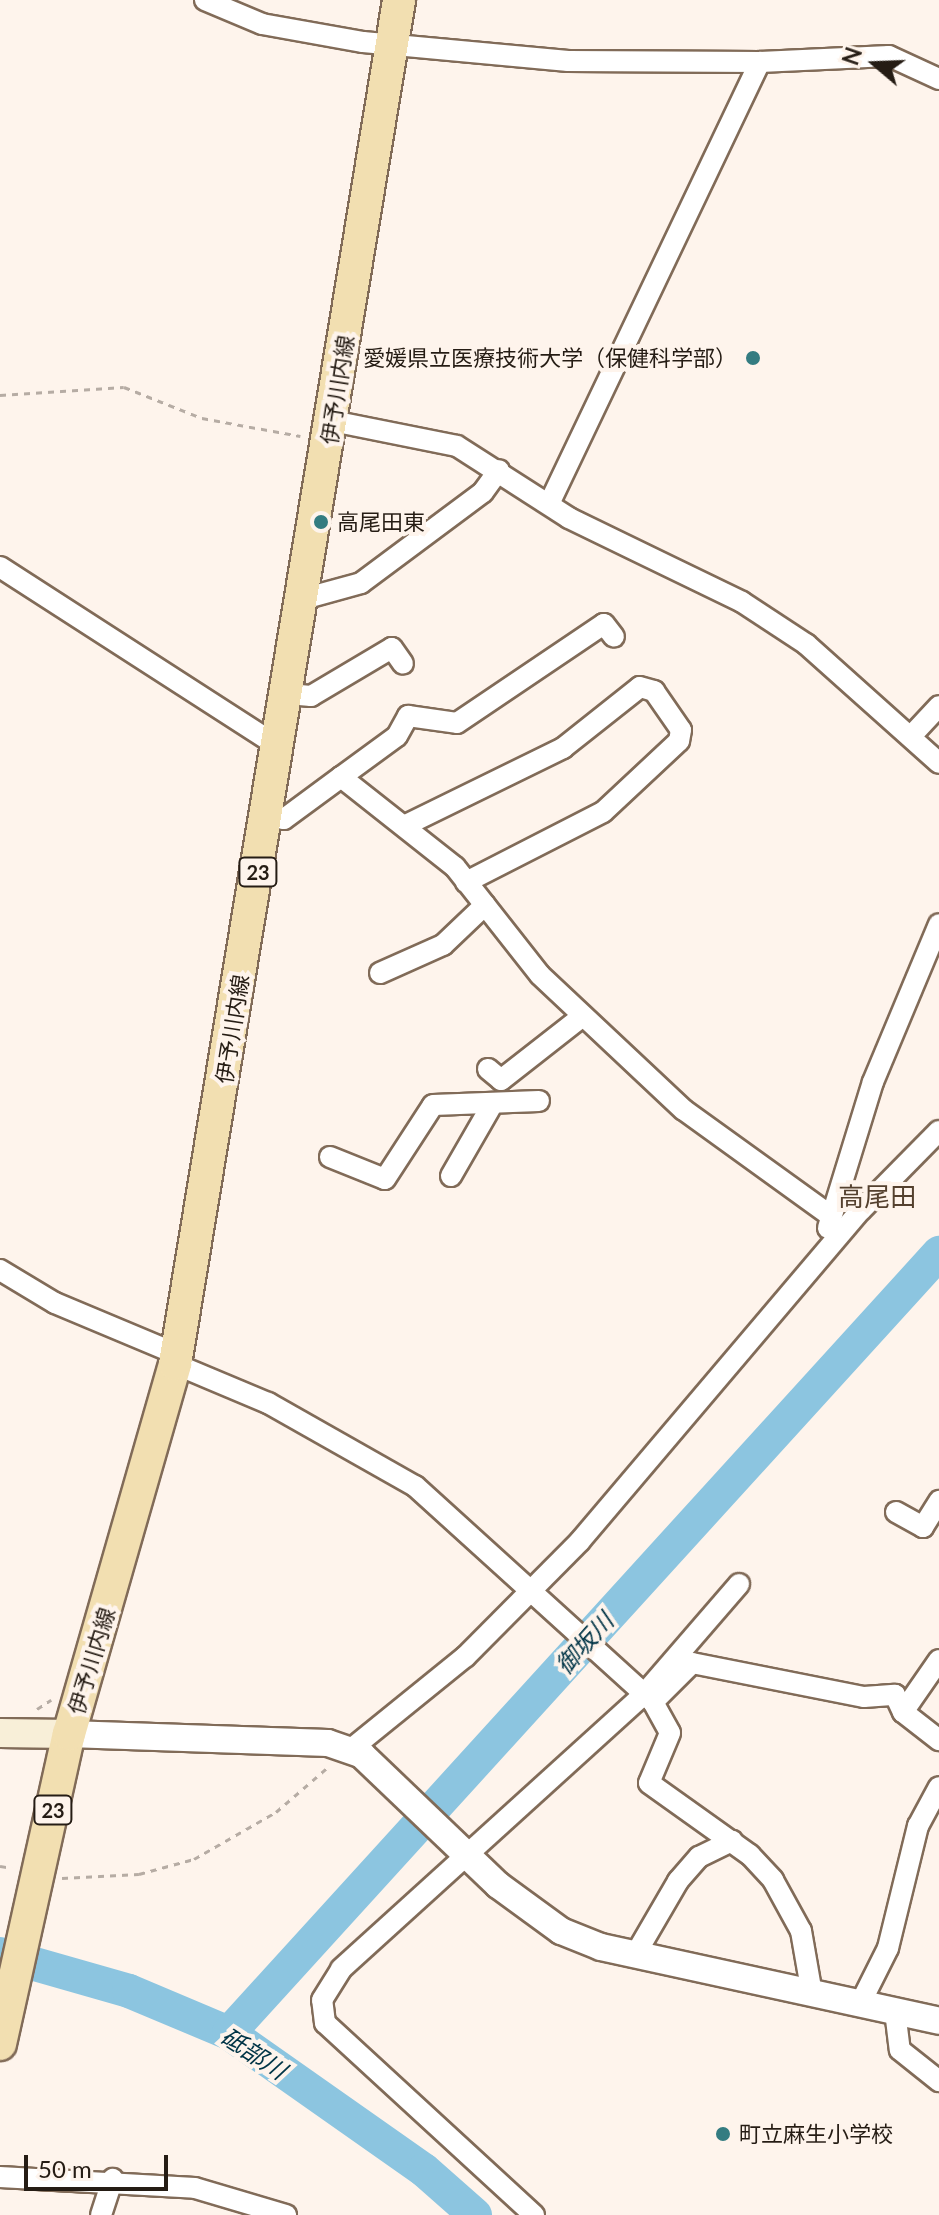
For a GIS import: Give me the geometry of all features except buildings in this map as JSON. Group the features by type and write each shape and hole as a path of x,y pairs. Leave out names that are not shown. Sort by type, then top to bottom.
{"main road":[{"name":"伊予川内線","path":"0,2044 69,1734 176,1359 288,694 399,0"},
{"path":"0,1733 69,1734"}],"street":[{"path":"205,0 262,24 392,45 568,61 760,62 889,56 939,79"},
{"path":"549,504 760,62"},
{"path":"330,431 423,435 499,470 549,504 742,602 806,644 913,734 939,763"},
{"path":"303,599 361,583 483,492 499,470"},
{"path":"0,567 279,747"},
{"path":"267,816 284,819 397,736 408,716 457,723 604,624 614,637"},
{"path":"288,694 311,696 392,648 403,664"},
{"path":"406,825 563,748 633,690 654,691 681,730 679,741 603,812 466,882"},
{"path":"913,734 939,706"},
{"path":"341,777 406,825 466,882 583,1016 684,1110 831,1216"},
{"path":"380,973 443,945 485,905"},
{"path":"818,1263 873,1082 939,924"},
{"path":"451,1176 499,1103 495,1075 583,1016"},
{"path":"330,1157 385,1179 433,1105 539,1101"},
{"path":"356,1753 534,1598 818,1263 939,1131"},
{"path":"0,1270 55,1303 268,1403 415,1486 534,1598 645,1693 670,1733 649,1783 732,1841 766,1872 789,1907 812,1994"},
{"path":"896,1512 923,1527 939,1501"},
{"path":"534,2215 322,2016 322,2000 341,1969 465,1852 645,1693 739,1584"},
{"path":"903,1712 939,1660"},
{"path":"645,1693 692,1663 864,1697 895,1695 903,1712 939,1740"},
{"path":"69,1734 303,1739 356,1753 465,1852 561,1931 635,1955 939,2021"},
{"path":"860,2004 888,1948 918,1826 939,1787"},
{"path":"635,1955 678,1881 699,1857 732,1841"},
{"path":"895,2011 900,2050 939,2081"},
{"path":"0,2177 113,2179 195,2188 286,2215"},
{"path":"101,2215 113,2179"}],"path":[{"path":"0,395 124,387 202,418 330,431"},
{"path":"38,1881 110,1878 194,1859 276,1812 356,1753"}],"waterway":[{"name":"御坂川","path":"229,2033 939,1253"},
{"name":"砥部川","path":"0,1954 129,1991 229,2033 424,2170 475,2215"}],"place":[{"name":"愛媛県立医療技術大学（保健科学部）","path":"753,358"},
{"name":"高尾田東","path":"321,522"},
{"name":"町立麻生小学校","path":"723,2134"}],"district":[{"name":"高尾田","path":"877,1197"}]}
